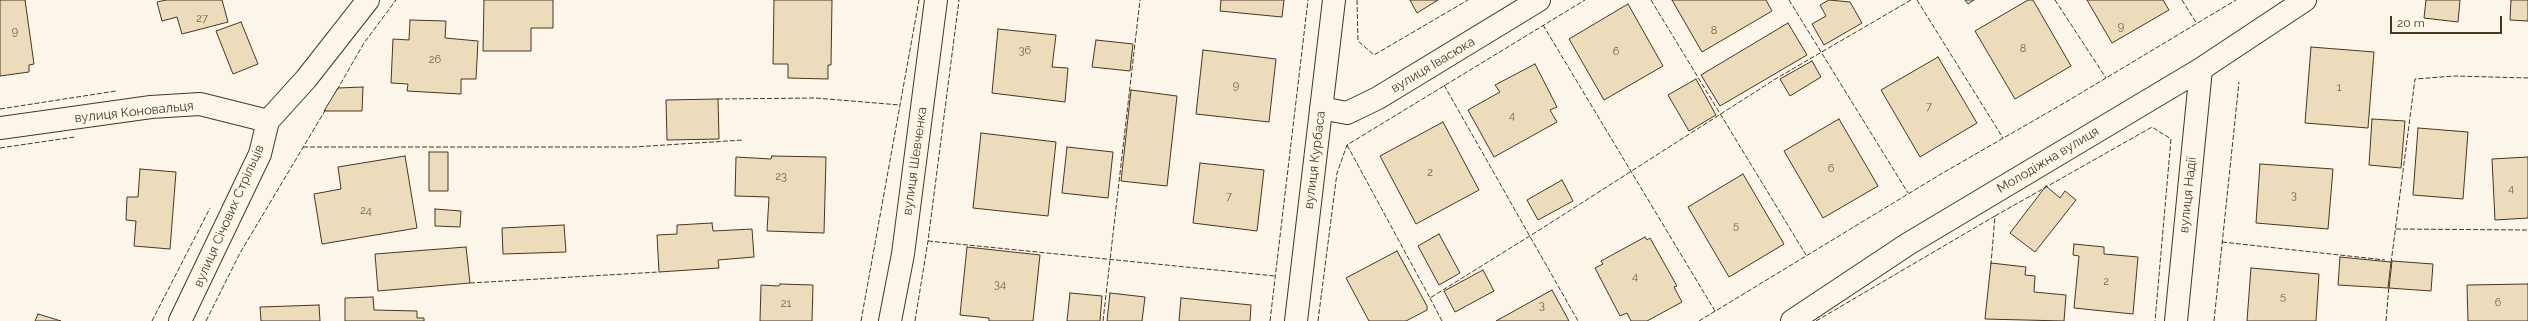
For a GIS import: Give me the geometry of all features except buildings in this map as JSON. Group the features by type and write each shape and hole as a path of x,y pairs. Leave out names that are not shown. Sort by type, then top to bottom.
{"street":[{"name":"вулиця Січових Стрільців","path":"180,321 260,154 268,121 306,79 368,0"},
{"name":"вулиця Шевченка","path":"890,321 903,254 936,0"},
{"name":"вулиця Курбаса","path":"1296,321 1334,0"},
{"name":"вулиця Івасюка","path":"1321,108 1347,113 1378,98 1539,0"},
{"name":"Молодіжна вулиця","path":"1792,321 1908,244 2201,69 2305,0"},
{"name":"вулиця Надії","path":"2176,321 2201,69"},
{"name":"вулиця Коновальця","path":"0,128 151,107 200,104 268,121"}],"fence":[{"path":"337,90 364,43 396,0"},
{"path":"861,321 919,0"},
{"path":"915,321 928,241 959,0"},
{"path":"1103,321 1140,0"},
{"path":"1270,321 1308,0"},
{"path":"1357,0 1358,41 1374,55 1468,0"},
{"path":"1318,321 1337,173 1347,145 1585,0"},
{"path":"1651,0 1806,255"},
{"path":"1789,0 1908,193"},
{"path":"1347,145 1430,298 1777,78 1911,0"},
{"path":"1917,0 2003,138"},
{"path":"2055,0 2106,78"},
{"path":"2182,0 2197,24"},
{"path":"1699,321 1941,174 2066,102 2236,0"},
{"path":"1543,25 1715,311"},
{"path":"2391,263 2415,79 2454,76 2528,78"},
{"path":"2214,321 2239,82"},
{"path":"1444,85 1578,321"},
{"path":"0,109 116,91"},
{"path":"718,99 815,98 900,105"},
{"path":"206,321 240,253 326,109"},
{"path":"1995,216 2152,127 2171,139 2155,321"},
{"path":"0,148 75,137"},
{"path":"303,147 634,147 743,140"},
{"path":"152,321 210,208"},
{"path":"1816,321 1995,216 1991,264"},
{"path":"2396,229 2528,230"},
{"path":"928,241 1275,276"},
{"path":"2222,242 2385,260"},
{"path":"470,283 659,272"},
{"path":"2386,321 2389,285"},
{"path":"1430,298 1442,321"}]}
